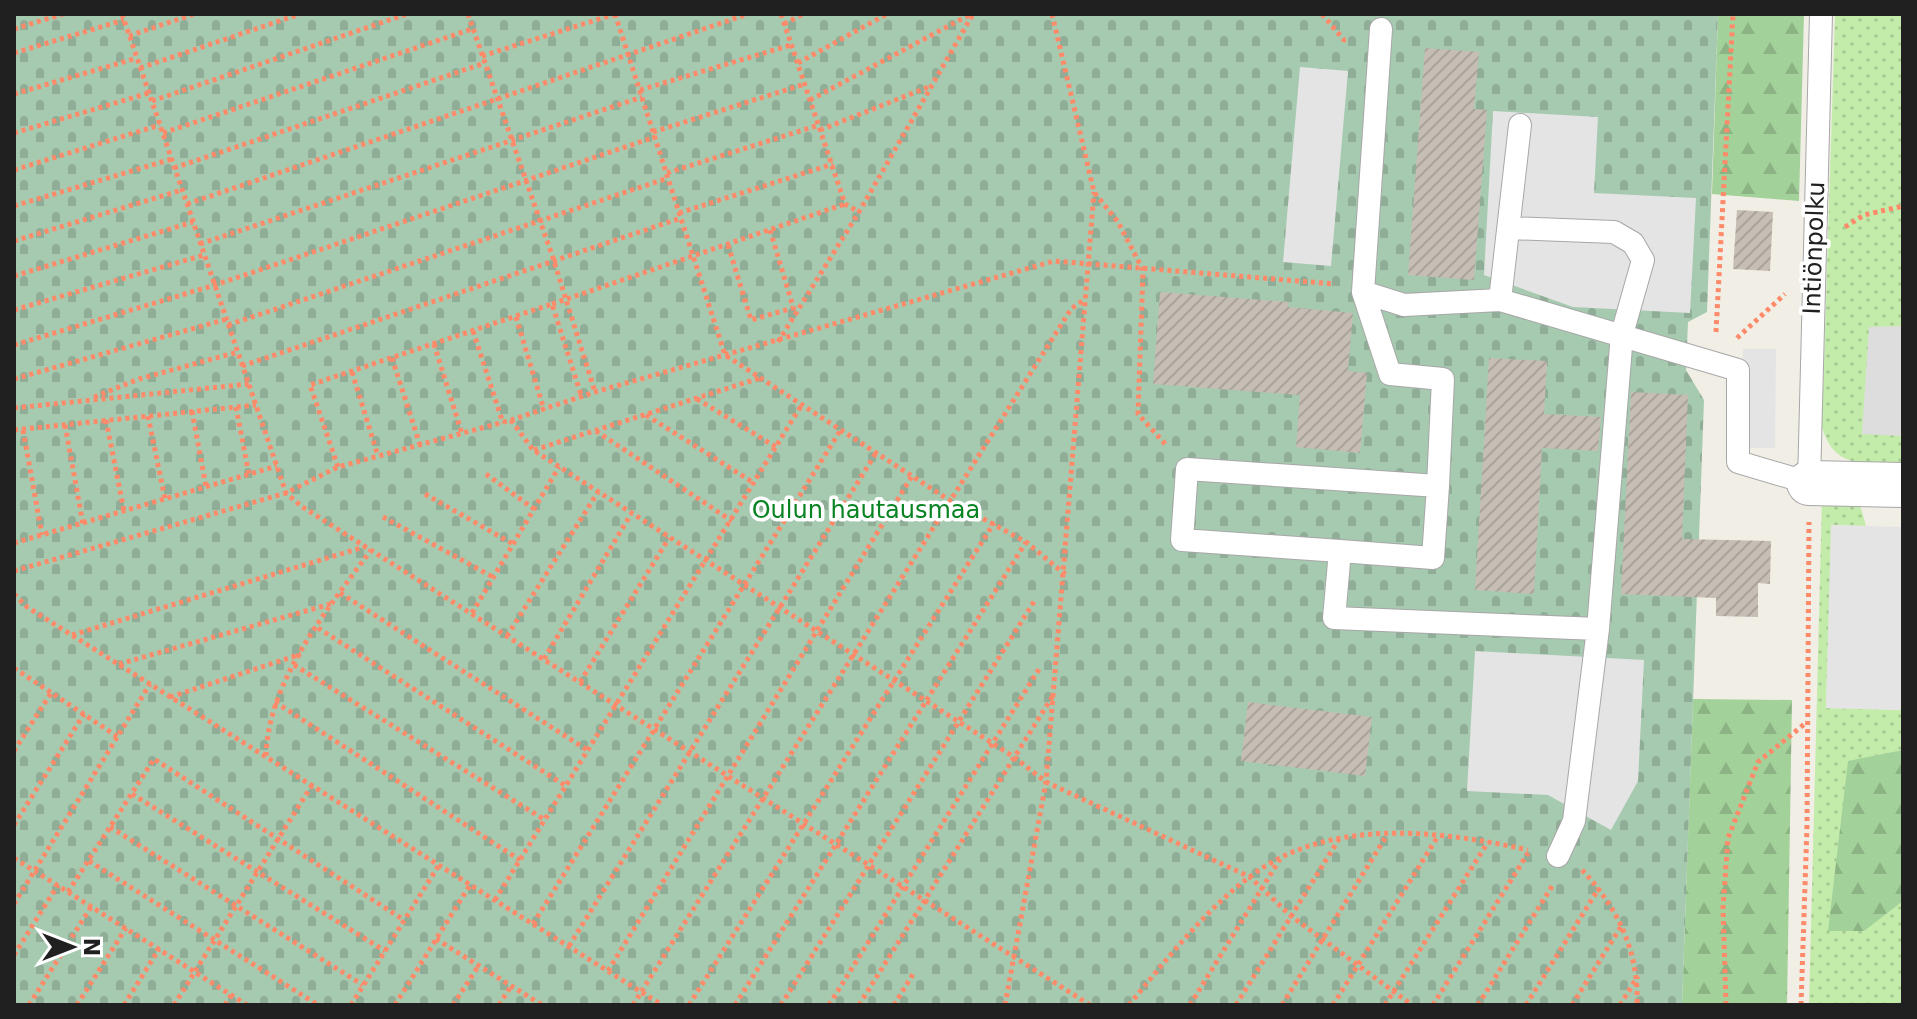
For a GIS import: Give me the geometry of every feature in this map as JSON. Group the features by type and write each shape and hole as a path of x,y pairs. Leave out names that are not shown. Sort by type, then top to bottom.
{"street":[{"path":"1809,483 1903,485"}],"lane":[{"name":"Intiönpolku","path":"1809,483 1821,14"},
{"path":"1381,29 1363,292 1390,374 1443,379 1438,486 1433,558 1182,540 1187,469 1438,486"},
{"path":"1500,300 1520,125"},
{"path":"1509,228 1614,232 1633,243 1643,260 1622,334 1598,629 1574,821 1562,859"},
{"path":"1363,292 1404,305 1500,300 1738,370 1738,462 1809,483"},
{"path":"1340,551 1334,618 1598,629"}],"path":[{"path":"14,29 63,14"},
{"path":"129,36 194,14"},
{"path":"140,68 300,14"},
{"path":"152,101 407,14"},
{"path":"468,14 540,219 595,392"},
{"path":"482,56 615,14 725,355 949,500 1026,542 1066,575"},
{"path":"187,204 748,14"},
{"path":"781,14 845,204 859,212"},
{"path":"784,24 803,14"},
{"path":"798,63 887,14"},
{"path":"778,343 859,212 972,14"},
{"path":"810,100 972,14"},
{"path":"1005,1005 1046,782 1066,575 1094,192 1052,14"},
{"path":"1712,361 1718,323 1733,14"},
{"path":"14,53 123,17 286,493 1090,1005"},
{"path":"163,133 472,29"},
{"path":"200,244 791,45"},
{"path":"14,94 137,58"},
{"path":"174,168 485,63"},
{"path":"14,345 215,285 805,84"},
{"path":"14,379 228,322 820,128 932,86"},
{"path":"14,133 149,93"},
{"path":"14,170 160,125"},
{"path":"14,206 172,159"},
{"path":"242,366 833,164"},
{"path":"14,241 182,190"},
{"path":"1094,192 1118,222 1143,270 1138,414 1187,469"},
{"path":"338,467 310,385 845,204"},
{"path":"1712,361 1813,267 1846,225 1864,215 1903,206"},
{"path":"14,276 193,222"},
{"path":"770,230 795,316"},
{"path":"728,245 751,320 793,308"},
{"path":"14,310 204,255"},
{"path":"14,571 286,493 338,467 503,423 595,392 778,343 1054,261 1329,282 1363,292"},
{"path":"633,1005 1071,309 1085,299"},
{"path":"552,304 582,398"},
{"path":"516,317 544,410"},
{"path":"473,331 503,423"},
{"path":"434,344 462,434"},
{"path":"86,400 139,379 238,352"},
{"path":"392,358 420,445"},
{"path":"352,372 378,456"},
{"path":"533,450 760,378"},
{"path":"14,408 249,384"},
{"path":"697,398 776,447"},
{"path":"14,430 256,405"},
{"path":"495,900 801,406"},
{"path":"236,407 249,475"},
{"path":"192,411 206,487"},
{"path":"645,415 754,483"},
{"path":"148,416 165,499"},
{"path":"106,420 124,511"},
{"path":"511,420 533,450 1014,757 1046,782 1250,877 1291,916 1412,1005"},
{"path":"65,425 83,524"},
{"path":"23,430 42,535"},
{"path":"595,431 732,521"},
{"path":"533,924 840,431"},
{"path":"569,946 876,453"},
{"path":"14,543 277,466"},
{"path":"472,613 559,467"},
{"path":"486,474 534,509"},
{"path":"608,971 912,476"},
{"path":"1801,1005 1808,722 1809,483"},
{"path":"507,636 598,492"},
{"path":"425,494 513,544"},
{"path":"544,659 631,514"},
{"path":"383,517 493,577"},
{"path":"689,1005 994,523"},
{"path":"580,682 669,538"},
{"path":"735,1005 1026,542"},
{"path":"266,757 267,734 275,702 294,665 368,548"},
{"path":"72,635 368,548"},
{"path":"340,593 589,751"},
{"path":"14,594 27,607 662,1005"},
{"path":"781,1005 1035,600"},
{"path":"119,664 335,602"},
{"path":"318,628 566,786"},
{"path":"170,697 301,654"},
{"path":"294,665 545,820"},
{"path":"829,1005 1041,666"},
{"path":"15,670 118,737"},
{"path":"14,904 150,684"},
{"path":"14,751 51,693"},
{"path":"859,1005 1054,693"},
{"path":"275,702 520,860"},
{"path":"14,825 84,714"},
{"path":"1726,1005 1723,908 1728,838 1758,762 1808,722"},
{"path":"68,892 154,759 404,920"},
{"path":"174,1005 312,785"},
{"path":"132,794 385,951"},
{"path":"110,827 363,985"},
{"path":"1129,1005 1228,895 1250,877 1280,858 1339,839 1387,835 1438,835 1488,842 1562,859 1580,868 1599,888 1622,925 1638,975 1637,1005"},
{"path":"1282,1005 1387,835"},
{"path":"1333,1005 1438,835"},
{"path":"1236,1005 1339,839"},
{"path":"1385,1005 1488,842"},
{"path":"1433,1005 1529,850"},
{"path":"14,858 247,1005"},
{"path":"1190,1005 1280,858"},
{"path":"1478,1005 1562,859"},
{"path":"89,860 318,1005"},
{"path":"351,1005 439,865"},
{"path":"14,955 58,885"},
{"path":"395,1005 470,885"},
{"path":"1526,1005 1599,888"},
{"path":"29,1005 91,907"},
{"path":"1572,1005 1622,925"},
{"path":"77,1005 126,928"},
{"path":"436,939 542,1005"},
{"path":"124,1005 159,949"},
{"path":"453,1005 479,965"},
{"path":"894,1005 915,971"},
{"path":"1620,1005 1638,975"},
{"path":"499,1005 511,986"},
{"path":"225,1005 231,995"}],"shaded area":[{"path":"1300,67 1348,71 1331,266 1283,262"},
{"path":"1493,111 1598,117 1594,193 1696,198 1690,313 1573,307 1484,275"},
{"path":"1849,250 1903,251 1903,446 1848,445"},
{"path":"1743,349 1776,349 1775,448 1742,448"},
{"path":"1831,525 1903,527 1903,710 1826,708"},
{"path":"1475,651 1644,660 1638,781 1611,830 1548,795 1467,791"}],"green space":[{"name":"Oulun hautausmaa","path":"14,14 1718,14 1707,312 1688,322 1686,370 1704,400 1682,1005 14,1005"},
{"path":"1718,14 1804,14 1799,201 1712,194"},
{"path":"1835,14 1903,14 1903,326 1869,327 1862,434 1903,436 1903,463 1864,463 1843,457 1828,441 1822,427"},
{"path":"1822,500 1859,501 1866,526 1832,525 1826,708 1903,710 1903,1005 1809,1005"},
{"path":"1693,699 1792,700 1787,1005 1682,1005"},
{"path":"1903,750 1903,901 1864,931 1828,931 1848,761"}],"building":[{"path":"1425,48 1479,52 1474,109 1487,110 1474,280 1408,275"},
{"path":"1737,210 1773,212 1770,271 1733,269"},
{"path":"1160,292 1289,302 1288,307 1353,313 1348,371 1367,373 1360,453 1296,447 1300,395 1153,384"},
{"path":"1489,358 1547,361 1544,414 1601,417 1598,451 1542,448 1534,594 1475,590"},
{"path":"1631,392 1688,395 1682,539 1771,541 1770,584 1758,583 1758,617 1716,616 1716,598 1621,594"},
{"path":"1248,702 1372,717 1365,776 1241,761"}]}
